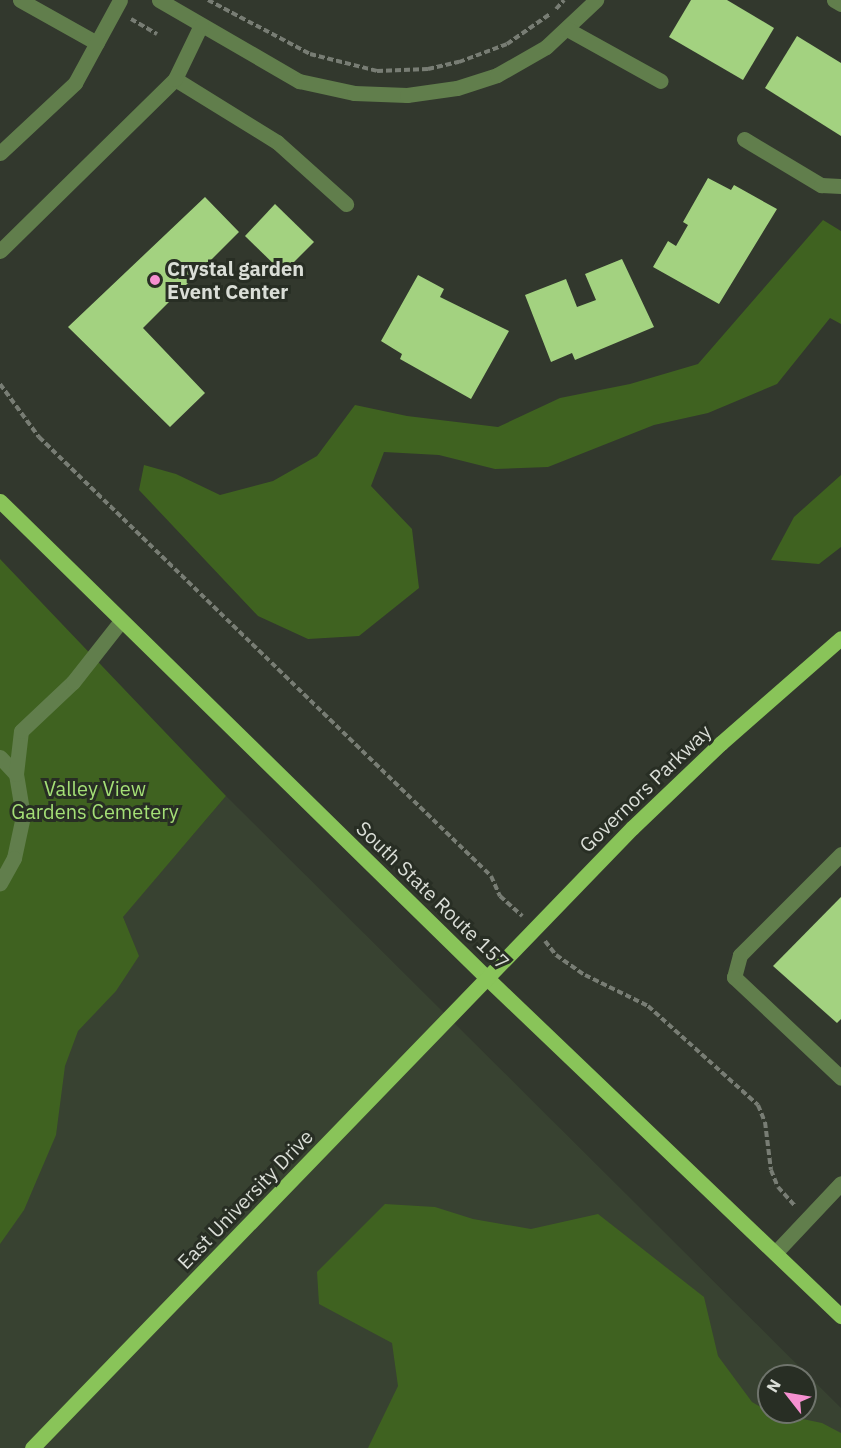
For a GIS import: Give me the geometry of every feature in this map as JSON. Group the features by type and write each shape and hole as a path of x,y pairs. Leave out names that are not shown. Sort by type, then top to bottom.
{"main road":[{"name":"South State Route 157","path":"0,501 488,979 841,1316"},
{"name":"Governors Parkway","path":"488,979 707,756 841,638"},
{"name":"East University Drive","path":"32,1448 488,979"}],"street":[{"path":"20,0 97,43"},
{"path":"0,153 75,84 120,0"},
{"path":"159,0 299,81 354,93 407,95 457,88 497,75 546,47 596,0"},
{"path":"834,0 841,4"},
{"path":"0,251 175,80 201,25"},
{"path":"567,29 660,81"},
{"path":"175,80 277,142 346,204"},
{"path":"744,139 821,185 841,186"},
{"path":"0,882 14,858 23,816 16,774 21,731 73,682 121,621"},
{"path":"0,756 16,774"},
{"path":"841,854 740,955 734,977 841,1078"},
{"path":"775,1253 841,1183"}],"path":[{"path":"208,0 310,54 349,66 389,71 439,67 489,51 525,34 564,0"},
{"path":"0,384 39,437 491,876 500,896 536,929 556,955 585,975 648,1006 758,1105 765,1122 766,1151 778,1187 806,1219"}],"shaded area":[{"path":"226,796 797,1364 757,1364 757,1424 817,1424 817,1384 841,1408 841,1448 0,1448 0,1060"}],"green space":[{"path":"823,220 841,231 841,324 830,318 777,384 708,413 654,425 548,467 495,469 439,455 384,452 371,486 412,529 419,588 359,636 308,639 258,616 139,490 144,465 176,474 220,495 273,481 317,456 355,405 407,416 498,427 560,398 630,384 698,364"},
{"path":"841,475 841,547 819,564 771,560 794,517"},
{"name":"Valley View Gardens Cemetery","path":"0,559 226,796 123,917 139,956 116,991 78,1031 65,1066 56,1135 24,1210 0,1244"},
{"path":"385,1204 435,1207 473,1219 531,1229 598,1214 704,1297 718,1356 752,1402 757,1405 757,1424 822,1423 841,1433 841,1448 368,1448 398,1386 392,1343 319,1304 317,1272"}],"building":[{"path":"691,0 727,0 774,28 743,80 669,37"},
{"path":"797,36 841,63 841,136 765,88"},
{"path":"708,178 731,190 734,185 777,209 719,304 653,267 668,241 676,246 688,225 683,222"},
{"name":"Crystal garden Event Center","path":"205,197 239,232 143,328 205,393 170,427 68,327"},
{"path":"275,204 314,242 283,273 245,236"},
{"path":"622,259 654,327 575,360 572,353 551,362 525,295 566,279 577,307 596,300 585,274"},
{"path":"418,275 444,289 440,297 509,331 471,399 400,359 402,354 381,341"},
{"path":"841,897 841,1019 837,1023 773,966"}],"place":[{"name":"Crystal garden Event Center","path":"155,280"}]}
